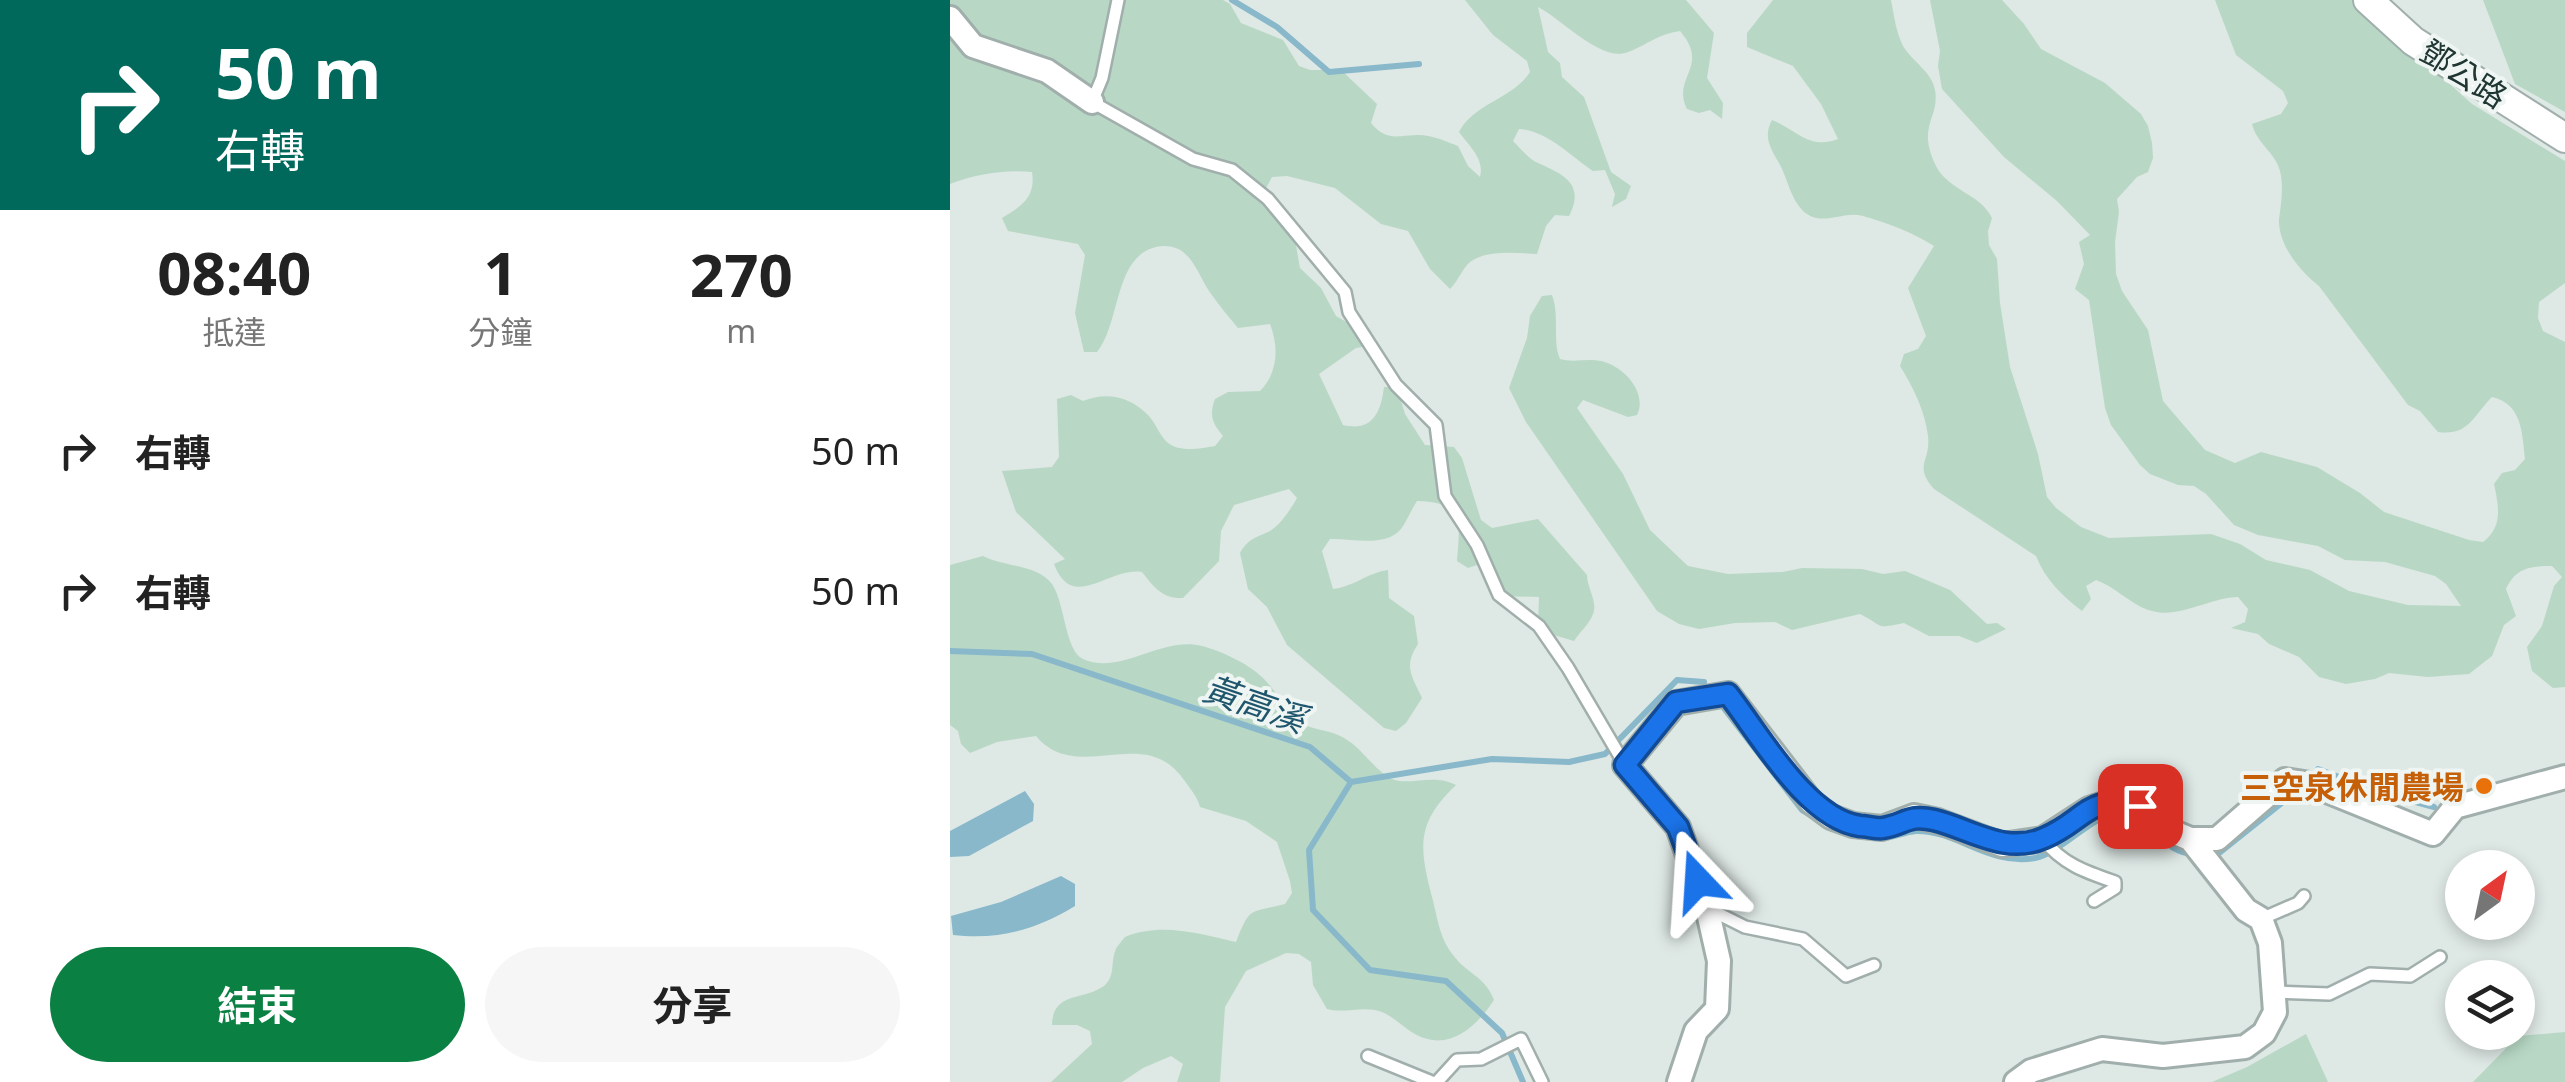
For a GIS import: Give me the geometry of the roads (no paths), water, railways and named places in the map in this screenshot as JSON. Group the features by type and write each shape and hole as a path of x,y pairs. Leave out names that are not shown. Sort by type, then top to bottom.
{"street":[{"name":"鄧公路","path":"2368,0 2413,41 2565,138"},
{"path":"950,18 973,46 1047,71 1092,102"},
{"path":"1678,1082 1696,1032 1717,1009 1720,961 1707,908 1678,827 1625,765 1676,702 1728,694 1811,802 1831,817 1853,825 1882,828 1914,816 2002,845 2043,839 2089,809 2116,800 2140,806 2164,828 2190,839 2217,839 2286,780 2310,784 2433,834 2456,806 2565,777"},
{"path":"2016,1082 2030,1070 2102,1050 2163,1056 2245,1046 2264,1033 2276,1012 2270,943 2261,919 2246,910 2190,839"}],"lane":[{"path":"1118,0 1102,78 1092,102 1193,159 1232,170 1268,199 1345,292 1349,312 1396,384 1436,425 1445,496 1477,546 1500,595 1538,626 1568,668 1625,765"},
{"path":"2043,839 2056,857 2115,882 2115,888 2094,901"},
{"path":"2261,919 2298,903 2304,896"},
{"path":"1707,908 1745,927 1803,939 1846,976 1874,965"},
{"path":"2274,992 2329,994 2370,974 2410,976 2440,958"},
{"path":"1368,1056 1434,1082 1457,1060 1481,1059 1521,1039 1542,1082"}],"water":[{"path":"1025,791 1034,804 1033,821 969,856 950,857 950,831"},
{"path":"1061,876 1075,884 1075,906 1031,927 1002,934 953,935 951,916 1001,902"}],"waterway":[{"path":"1232,0 1277,27 1329,72 1419,64"},
{"name":"黃高溪","path":"950,651 1032,654 1310,747 1351,782"},
{"path":"1351,782 1492,759 1569,762 1605,754 1677,680 1704,682"},
{"path":"1723,707 1802,810 1815,818"},
{"path":"2318,769 2434,807"},
{"name":"黃高溪","path":"1351,782 1309,850 1313,910 1370,970 1446,981 1502,1033 1523,1082"},
{"path":"2212,854 2218,854 2294,793"},
{"path":"1879,838 1931,832 2002,857 2035,858 2115,814 2136,819 2172,847 2194,854"}],"place":[{"name":"三空泉休閒農場","path":"2484,786"}]}
